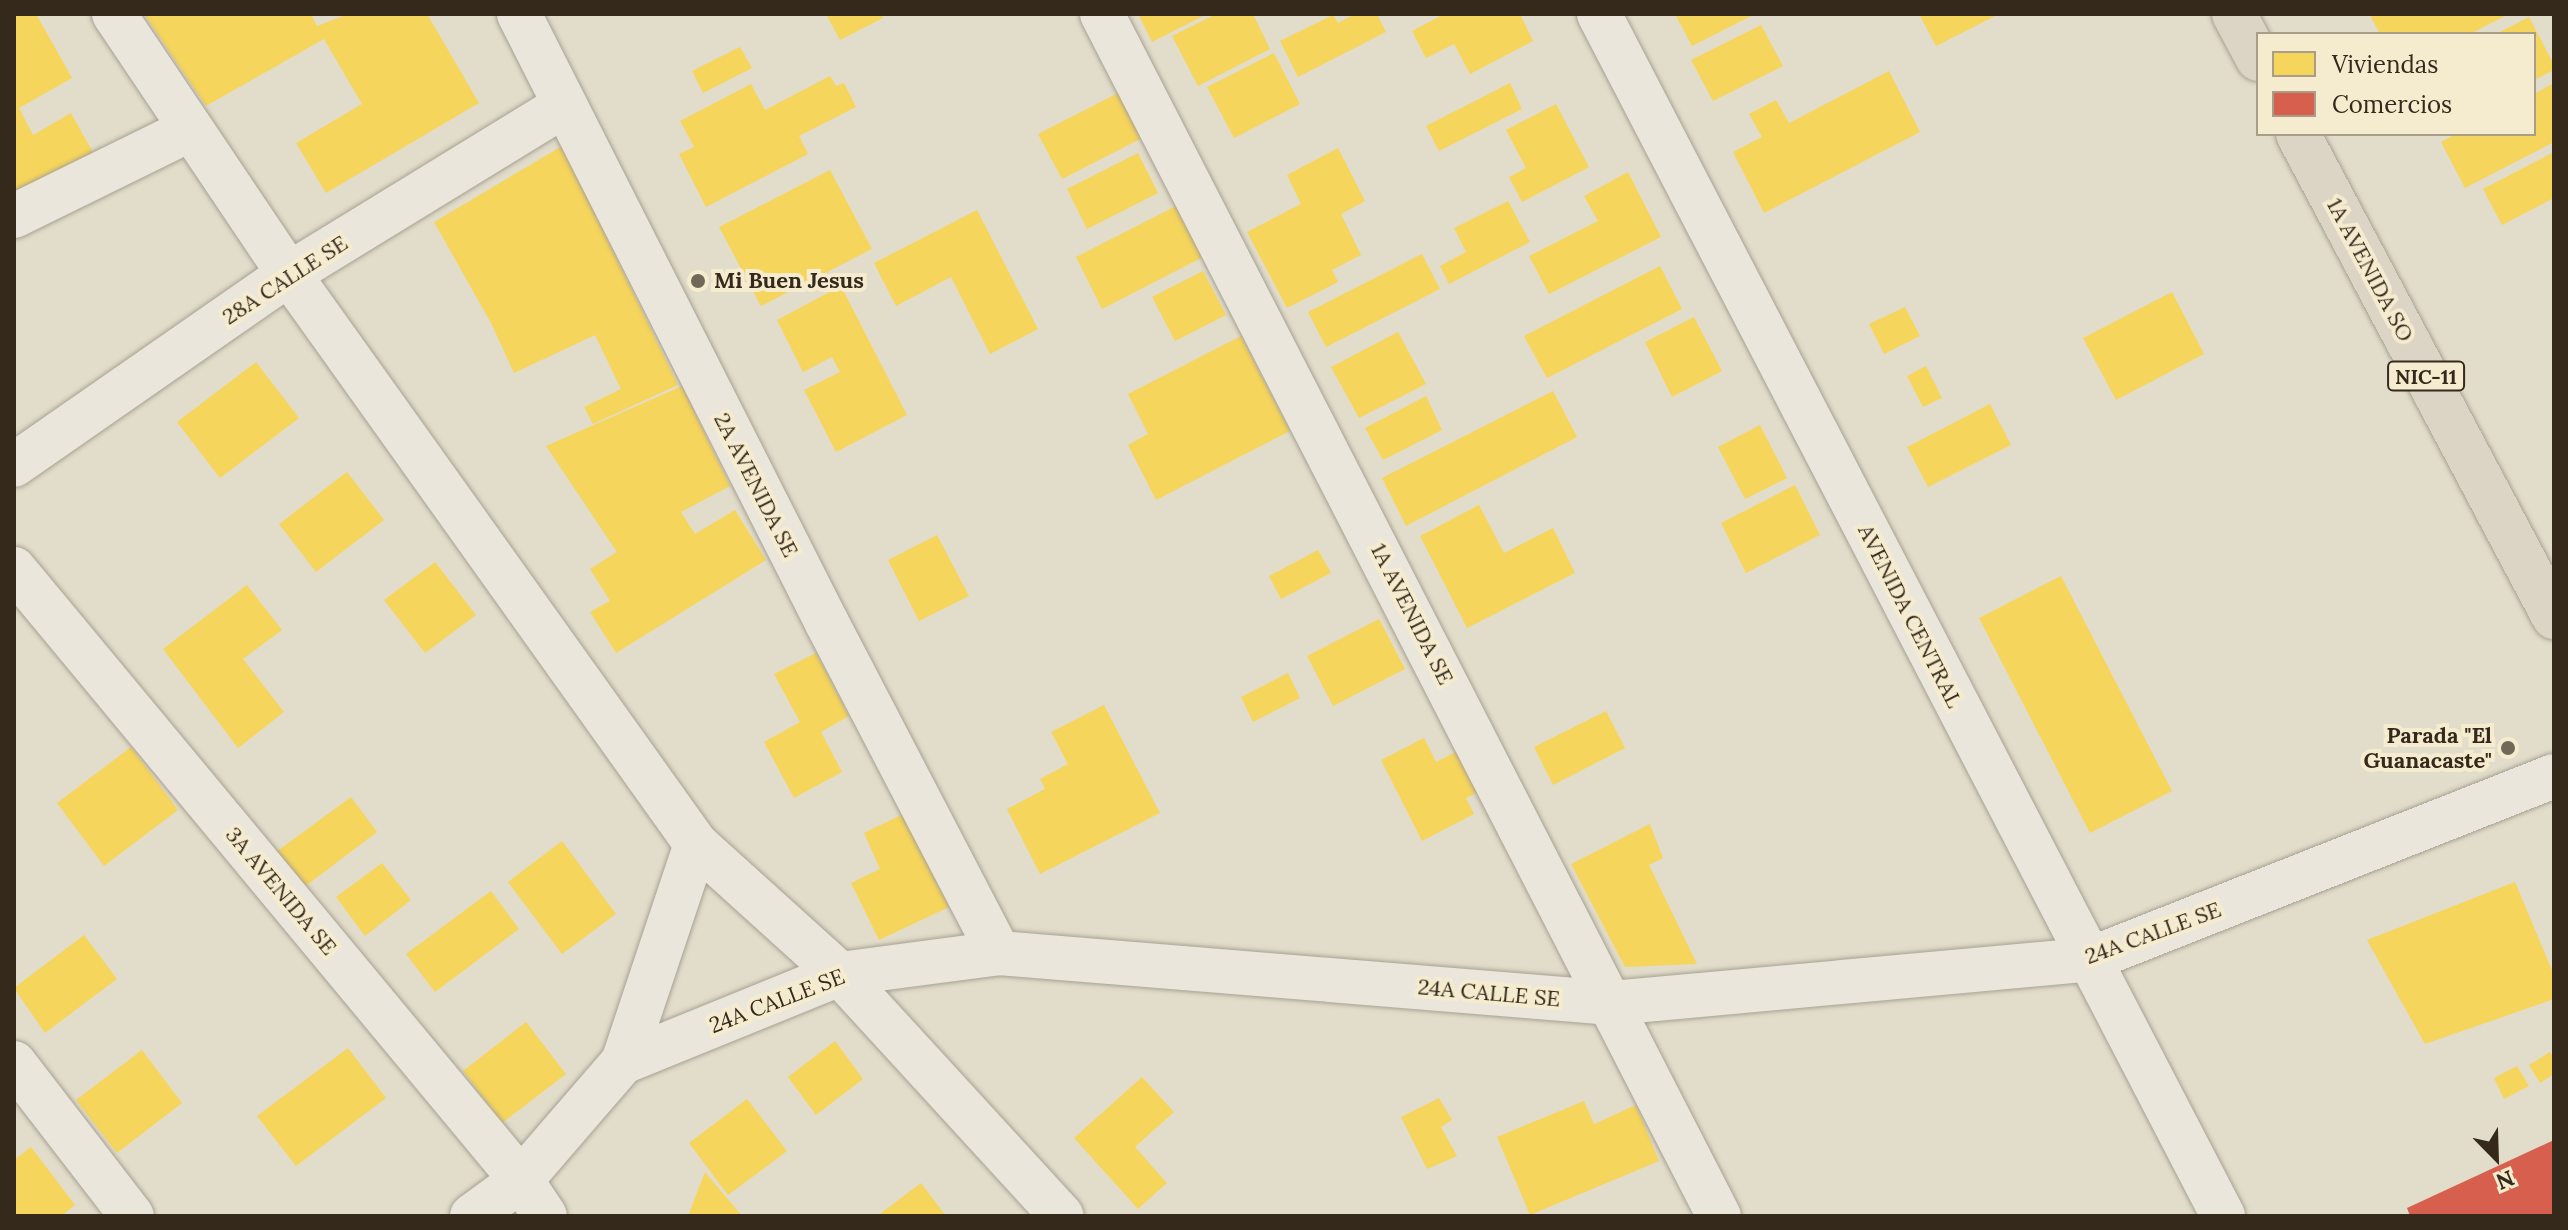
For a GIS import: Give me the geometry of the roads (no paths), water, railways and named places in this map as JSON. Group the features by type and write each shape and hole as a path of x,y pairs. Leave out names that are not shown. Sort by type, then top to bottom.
{"highway":[{"path":"2234,14 2256,55"},
{"name":"1A AVENIDA SO","path":"2299,136 2554,617"}],"street":[{"path":"114,14 189,130 289,274 696,844 840,974 1062,1216"},
{"name":"1A AVENIDA SE","path":"1102,14 1719,1216"},
{"name":"AVENIDA CENTRAL","path":"1599,14 2223,1216"},
{"name":"2A AVENIDA SE","path":"527,16 563,106 999,953"},
{"name":"28A CALLE SE","path":"14,465 289,274 563,106"},
{"path":"14,216 189,130"},
{"name":"3A AVENIDA SE","path":"14,569 521,1180 545,1216"},
{"name":"24A CALLE SE","path":"472,1216 521,1180 623,1062 840,974 999,953 1612,1003 2088,960 2554,776"},
{"path":"623,1062 696,844"},
{"path":"14,1063 132,1216"}],"place":[{"name":"Mi Buen Jesus","path":"698,281"},
{"name":"Parada \"El Guanacaste\"","path":"2508,748"}]}
